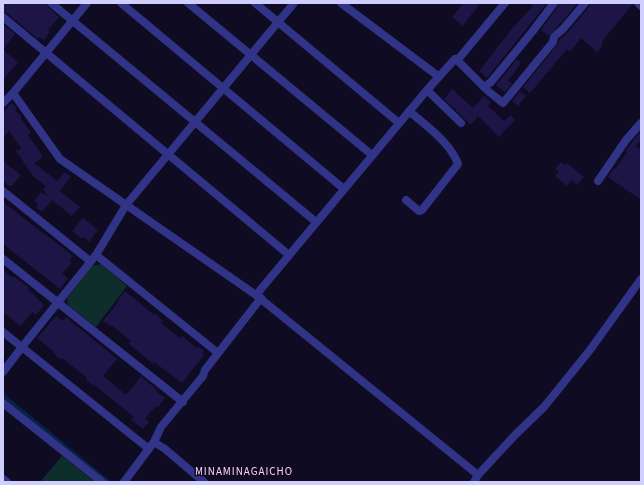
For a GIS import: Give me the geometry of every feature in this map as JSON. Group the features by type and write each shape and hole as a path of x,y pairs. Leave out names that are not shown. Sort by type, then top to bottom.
{"street":[{"path":"51,3 316,222"},
{"path":"3,103 88,3"},
{"path":"120,3 344,189"},
{"path":"188,3 372,155"},
{"path":"255,3 399,123"},
{"path":"3,372 93,258 126,205 294,3"},
{"path":"341,3 438,76"},
{"path":"458,61 505,3"},
{"path":"484,87 491,82 554,3"},
{"path":"124,482 151,445 160,428 203,376 205,370 289,255 438,76 455,59 503,103 553,42 554,37 563,29 585,3"},
{"path":"638,3 641,6"},
{"path":"3,18 289,255"},
{"path":"427,90 461,123"},
{"path":"13,93 60,159 259,296 476,478 515,435 544,407 590,350 641,279"},
{"path":"406,200 419,211 422,210 458,164 450,149 409,111"},
{"path":"598,181 626,140 641,123"},
{"path":"3,191 218,353"},
{"path":"3,259 183,402"},
{"path":"3,332 151,445 165,449 204,482"},
{"path":"3,403 102,482"},
{"path":"3,479 7,482"}],"green space":[{"path":"101,264 127,286 96,327 68,305 67,298 92,266"},
{"path":"62,456 95,482 40,482"}],"building":[{"path":"3,3 46,3 48,7 59,17 48,30 50,32 44,40 39,37 38,39 7,13 3,12"},
{"path":"463,3 480,3 463,26 452,17"},
{"path":"534,3 547,3 487,78 479,71"},
{"path":"559,3 578,3 549,36 541,30"},
{"path":"590,3 594,5 596,3 633,4 602,41 603,45 597,52 581,38 570,52 567,49 530,93 523,87 558,44 559,40 567,33 589,7"},
{"path":"3,24 15,34 3,50"},
{"path":"3,50 18,62 3,80"},
{"path":"517,59 521,63 508,81 512,84 505,92 496,85"},
{"path":"452,89 473,108 484,96 491,102 488,106 504,121 511,115 515,120 499,137 478,116 471,125 444,99"},
{"path":"520,91 526,96 518,106 512,101"},
{"path":"11,103 17,108 15,111 22,116 20,117 31,133 28,135 43,157 34,163 57,181 65,172 71,177 60,191 80,207 72,216 52,200 42,212 36,207 38,204 34,201 41,192 48,197 43,189 46,186 34,177 16,151 17,149 19,151 21,148 9,131 3,138 3,113"},
{"path":"641,131 641,140 636,146 641,150 641,200 608,177 627,152 625,151"},
{"path":"3,161 21,175 11,187 3,181"},
{"path":"561,162 565,165 567,163 584,177 577,185 571,180 567,186 555,176 559,172 555,169"},
{"path":"3,202 73,256 69,261 72,262 62,274 68,278 60,289 3,244"},
{"path":"83,218 98,230 89,242 83,237 82,239 72,231"},
{"path":"3,270 13,278 14,276 29,288 28,289 44,305 36,315 32,312 21,326 3,312"},
{"path":"125,291 153,314 157,315 163,321 161,323 180,338 182,336 197,348 198,346 204,351 202,353 204,355 182,383 154,362 153,364 129,344 131,341 111,325 103,321"},
{"path":"56,316 63,321 66,317 117,359 103,376 126,395 141,376 165,398 145,419 149,422 143,429 131,420 134,417 86,380 87,378 62,358 60,359 37,338"}],"waterway":[{"path":"3,395 109,482"}],"district":[{"name":"MINAMINAGAICHO","path":"244,471"}]}
